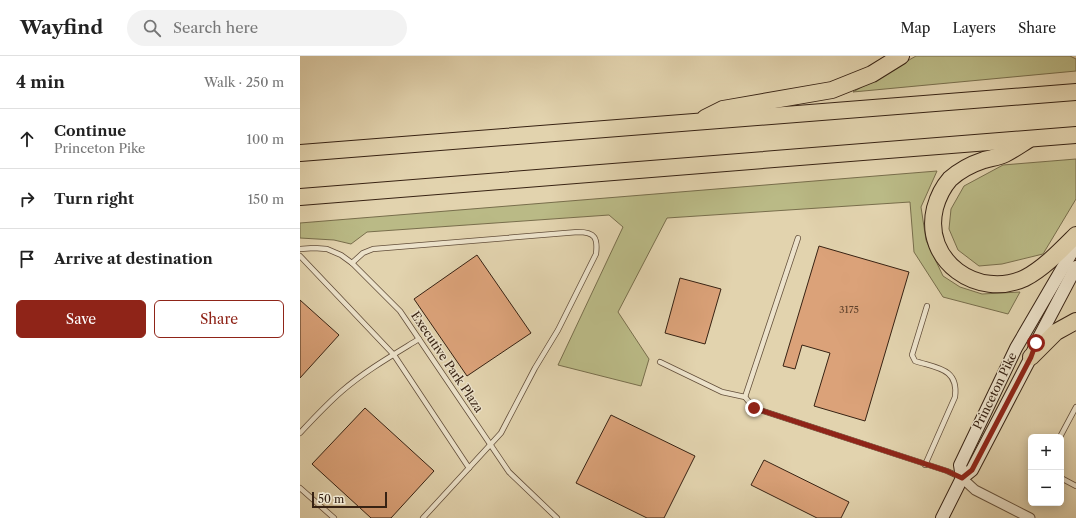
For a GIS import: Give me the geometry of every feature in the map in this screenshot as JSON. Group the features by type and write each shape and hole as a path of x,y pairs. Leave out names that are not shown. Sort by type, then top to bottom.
{"highway":[{"path":"696,122 723,109 832,90 872,74 901,56"},
{"path":"300,153 1076,92"},
{"path":"300,197 1076,135"},
{"path":"1030,139 1004,155 968,167 958,172 950,180 939,195 934,213 933,225 935,238 940,251 955,270 965,276 975,281 999,284 1018,280 1036,271 1076,235"},
{"path":"1031,357 1056,332 1076,321"}],"main road":[{"name":"Princeton Pike","path":"962,478 960,465 1016,348 1076,245"},
{"name":"Princeton Pike","path":"942,518 962,478 972,470 1076,267"}],"street":[{"path":"962,478 975,490 1030,518"}],"lane":[{"path":"352,263 363,253 372,249 578,232 587,232 594,236 598,244 596,254 558,330 535,368 501,433 423,518"},
{"path":"745,398 798,238"},
{"name":"Executive Park Plaza","path":"300,249 327,249 341,254 400,310 509,472 558,518"},
{"path":"300,256 394,355 469,468"},
{"path":"925,464 955,397 956,390 955,381 951,375 944,370 915,361 912,355 927,306"},
{"path":"300,433 316,415 343,390 373,368 419,339"},
{"path":"660,362 722,392 745,398 754,408 947,471 962,478"},
{"path":"1062,434 1076,407"},
{"path":"1064,480 1076,486"},
{"path":"300,488 334,518"}],"green space":[{"path":"916,56 1070,56 1076,59 1076,71 853,92"},
{"path":"1076,159 1076,199 1043,254 1002,264 979,266 958,250 949,229 951,209 964,186 1003,165"},
{"path":"937,171 921,207 926,240 943,276 960,287 982,294 1020,292 1008,314 943,297 914,252 910,202 667,218 618,312 649,359 641,386 558,365 623,227 609,215 367,232 351,244 334,240 300,238 300,223"}],"building":[{"path":"819,246 909,272 865,421 814,406 830,353 802,345 795,369 783,366"},
{"path":"477,255 531,333 467,376 414,299"},
{"path":"680,278 721,289 705,344 665,333"},
{"path":"300,300 339,335 300,378"},
{"path":"365,408 434,471 391,518 371,518 312,464"},
{"path":"611,415 695,456 664,518 647,518 576,483"},
{"path":"764,460 849,502 841,518 817,518 751,485"}],"route":[{"path":"754,408 947,471 962,478 972,470 1031,357 1036,343"}]}
